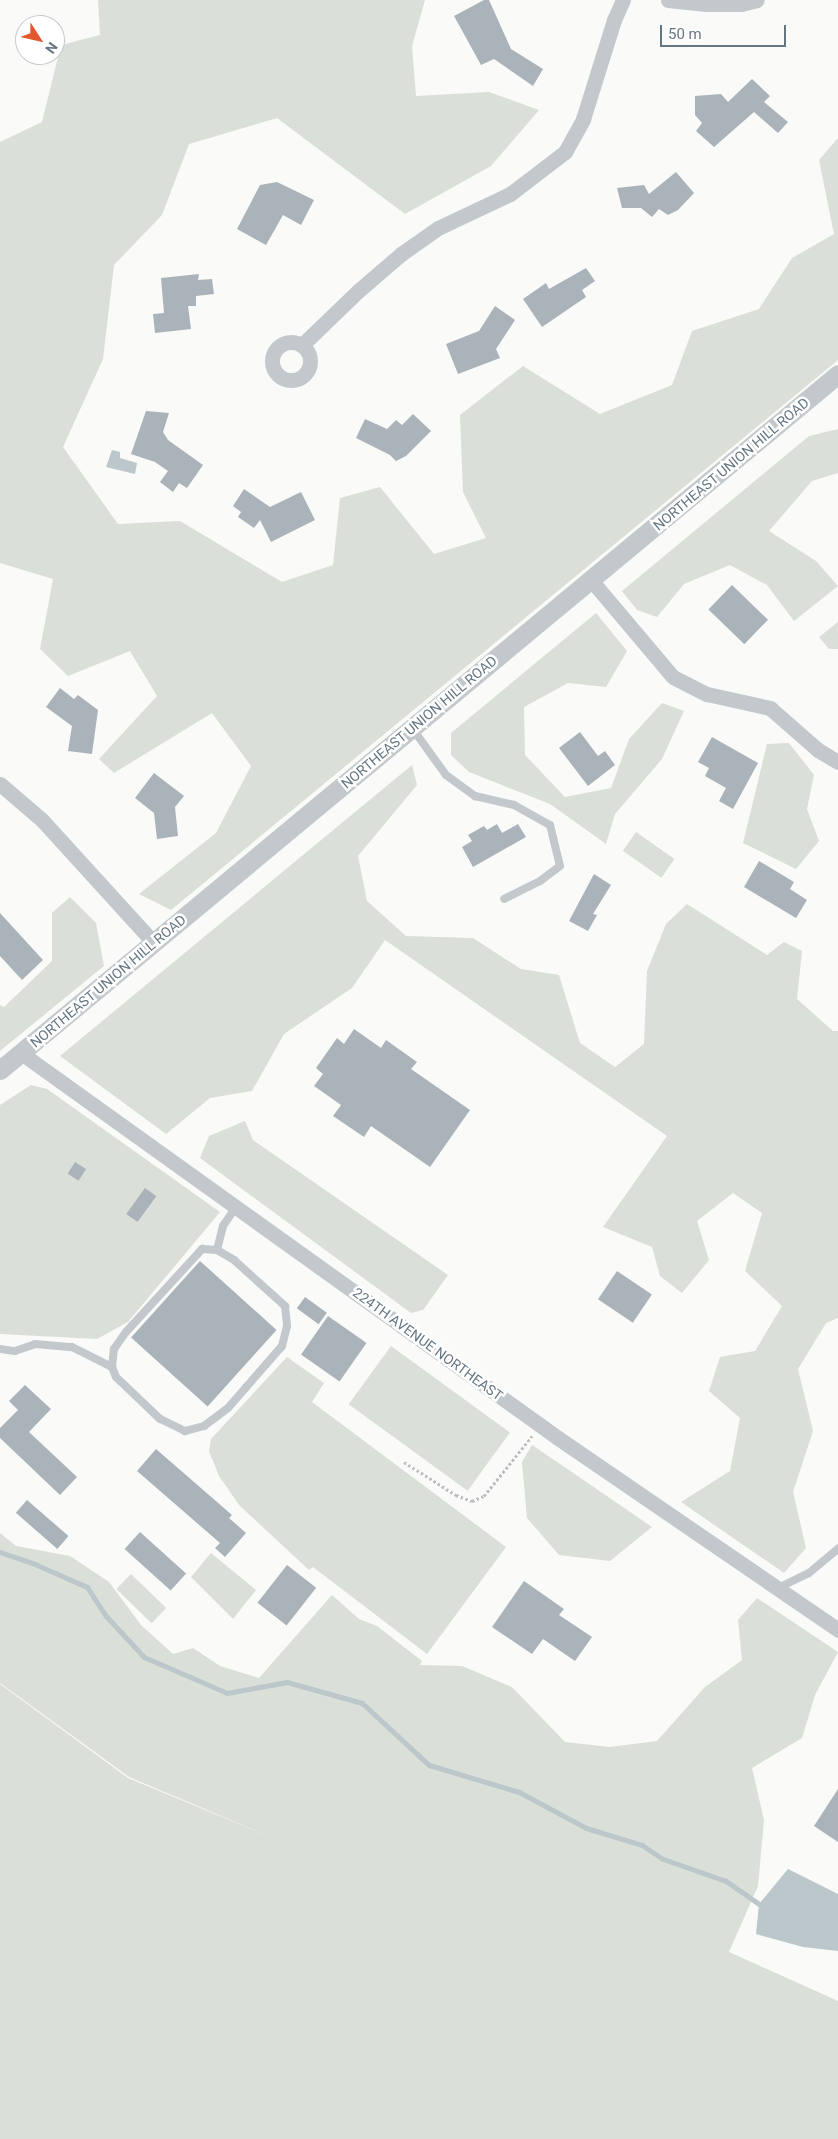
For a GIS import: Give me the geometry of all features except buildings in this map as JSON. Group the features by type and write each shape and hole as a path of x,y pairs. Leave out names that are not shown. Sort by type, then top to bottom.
{"street":[{"path":"302,345 401,254 438,228 510,194 565,152 583,119 614,20 623,0"},
{"path":"668,0 706,4 741,4 757,0"},
{"name":"NORTHEAST UNION HILL ROAD","path":"0,1070 836,379"},
{"path":"592,580 672,677 707,694 770,708 818,750 838,762"},
{"path":"0,784 42,820 154,942"},
{"name":"224TH AVENUE NORTHEAST","path":"21,1053 540,1425 838,1630"}],"lane":[{"path":"412,728 446,775 475,796 514,806 550,825 560,866 540,881 504,899"},
{"path":"217,1250 223,1226 236,1207"},
{"path":"202,1249 217,1250 234,1260 285,1306 287,1326 282,1346 269,1364 228,1408 204,1426 185,1431 160,1419 116,1377 112,1367 114,1349 126,1332 202,1249"},
{"path":"0,1349 15,1351 36,1344 72,1347 112,1367"},
{"path":"778,1588 809,1573 838,1549"}],"path":[{"path":"404,1462 456,1495 472,1501 484,1496 511,1466 540,1425"}],"shaded area":[{"path":"98,0 425,0 412,46 416,96 489,92 539,110 491,166 405,214 277,118 189,144 162,215 114,265 103,359 63,447 118,524 180,521 282,582 333,565 340,498 380,487 434,554 486,538 463,492 460,415 523,366 600,414 672,385 692,331 759,309 792,258 834,234 819,160 838,138 838,360 171,910 139,894 216,833 251,766 212,713 114,773 99,759 157,696 130,651 68,676 40,649 53,579 0,563 0,142 42,122 56,65 65,65 65,44 100,35"},
{"path":"838,429 838,473 812,481 769,531 816,561 838,586 794,621 767,585 730,565 684,584 657,617 637,610 622,591 809,436"},
{"path":"112,450 120,452 120,458 137,463 135,474 106,467"},
{"path":"596,613 627,651 606,687 568,683 524,707 525,755 565,797 611,788 629,739 662,703 684,711 662,759 615,814 606,844 550,804 469,772 451,755 451,733"},
{"path":"838,622 838,649 829,649 819,637"},
{"path":"789,743 814,775 807,809 819,841 796,869 743,843 767,744"},
{"path":"412,765 417,785 358,856 367,901 406,936 473,938 521,969 559,975 580,1043 615,1067 644,1044 647,971 666,924 687,904 767,955 784,942 802,951 797,999 833,1031 838,1031 838,1318 826,1323 798,1369 813,1431 793,1492 806,1548 784,1573 681,1502 730,1471 740,1418 709,1391 720,1357 755,1351 782,1306 745,1271 762,1213 733,1193 697,1221 709,1260 682,1293 660,1276 652,1247 603,1227 667,1136 385,940 352,988 284,1034 252,1091 210,1098 166,1134 60,1056"},
{"path":"636,832 675,859 661,878 623,851"},
{"path":"70,897 96,923 104,966 0,1051 0,1005 4,1007 52,961 52,913"},
{"path":"31,1085 47,1089 220,1212 128,1322 97,1339 0,1334 0,1105"},
{"path":"245,1121 253,1140 448,1275 423,1310 411,1313 200,1158 209,1136"},
{"path":"391,1346 510,1432 468,1491 349,1404"},
{"path":"287,1357 324,1383 312,1402 506,1547 427,1654 313,1567 309,1570 239,1505 219,1476 209,1451 211,1439"},
{"path":"532,1445 652,1527 610,1561 559,1555 527,1518 522,1462"},
{"path":"0,1533 16,1546 70,1556 109,1582 141,1625 173,1654 193,1648 220,1666 259,1678 332,1595 359,1619 377,1626 422,1661 420,1665 462,1666 512,1687 565,1742 610,1747 657,1741 705,1687 742,1660 738,1620 757,1598 838,1652 815,1695 802,1738 752,1768 764,1820 758,1886 729,1952 838,2001 838,2139 0,2139 0,1684 128,1778 285,1843 129,1777 0,1683"},
{"path":"211,1553 256,1590 233,1619 191,1577"},
{"path":"131,1574 166,1608 152,1623 116,1589"},
{"path":"788,1869 838,1894 838,1951 803,1947 756,1934 759,1904"}],"waterway":[{"path":"0,1552 37,1565 87,1587 106,1616 144,1657 227,1693 287,1682 362,1703 429,1765 519,1792 586,1828 642,1845 663,1859 726,1881 759,1904"}]}
